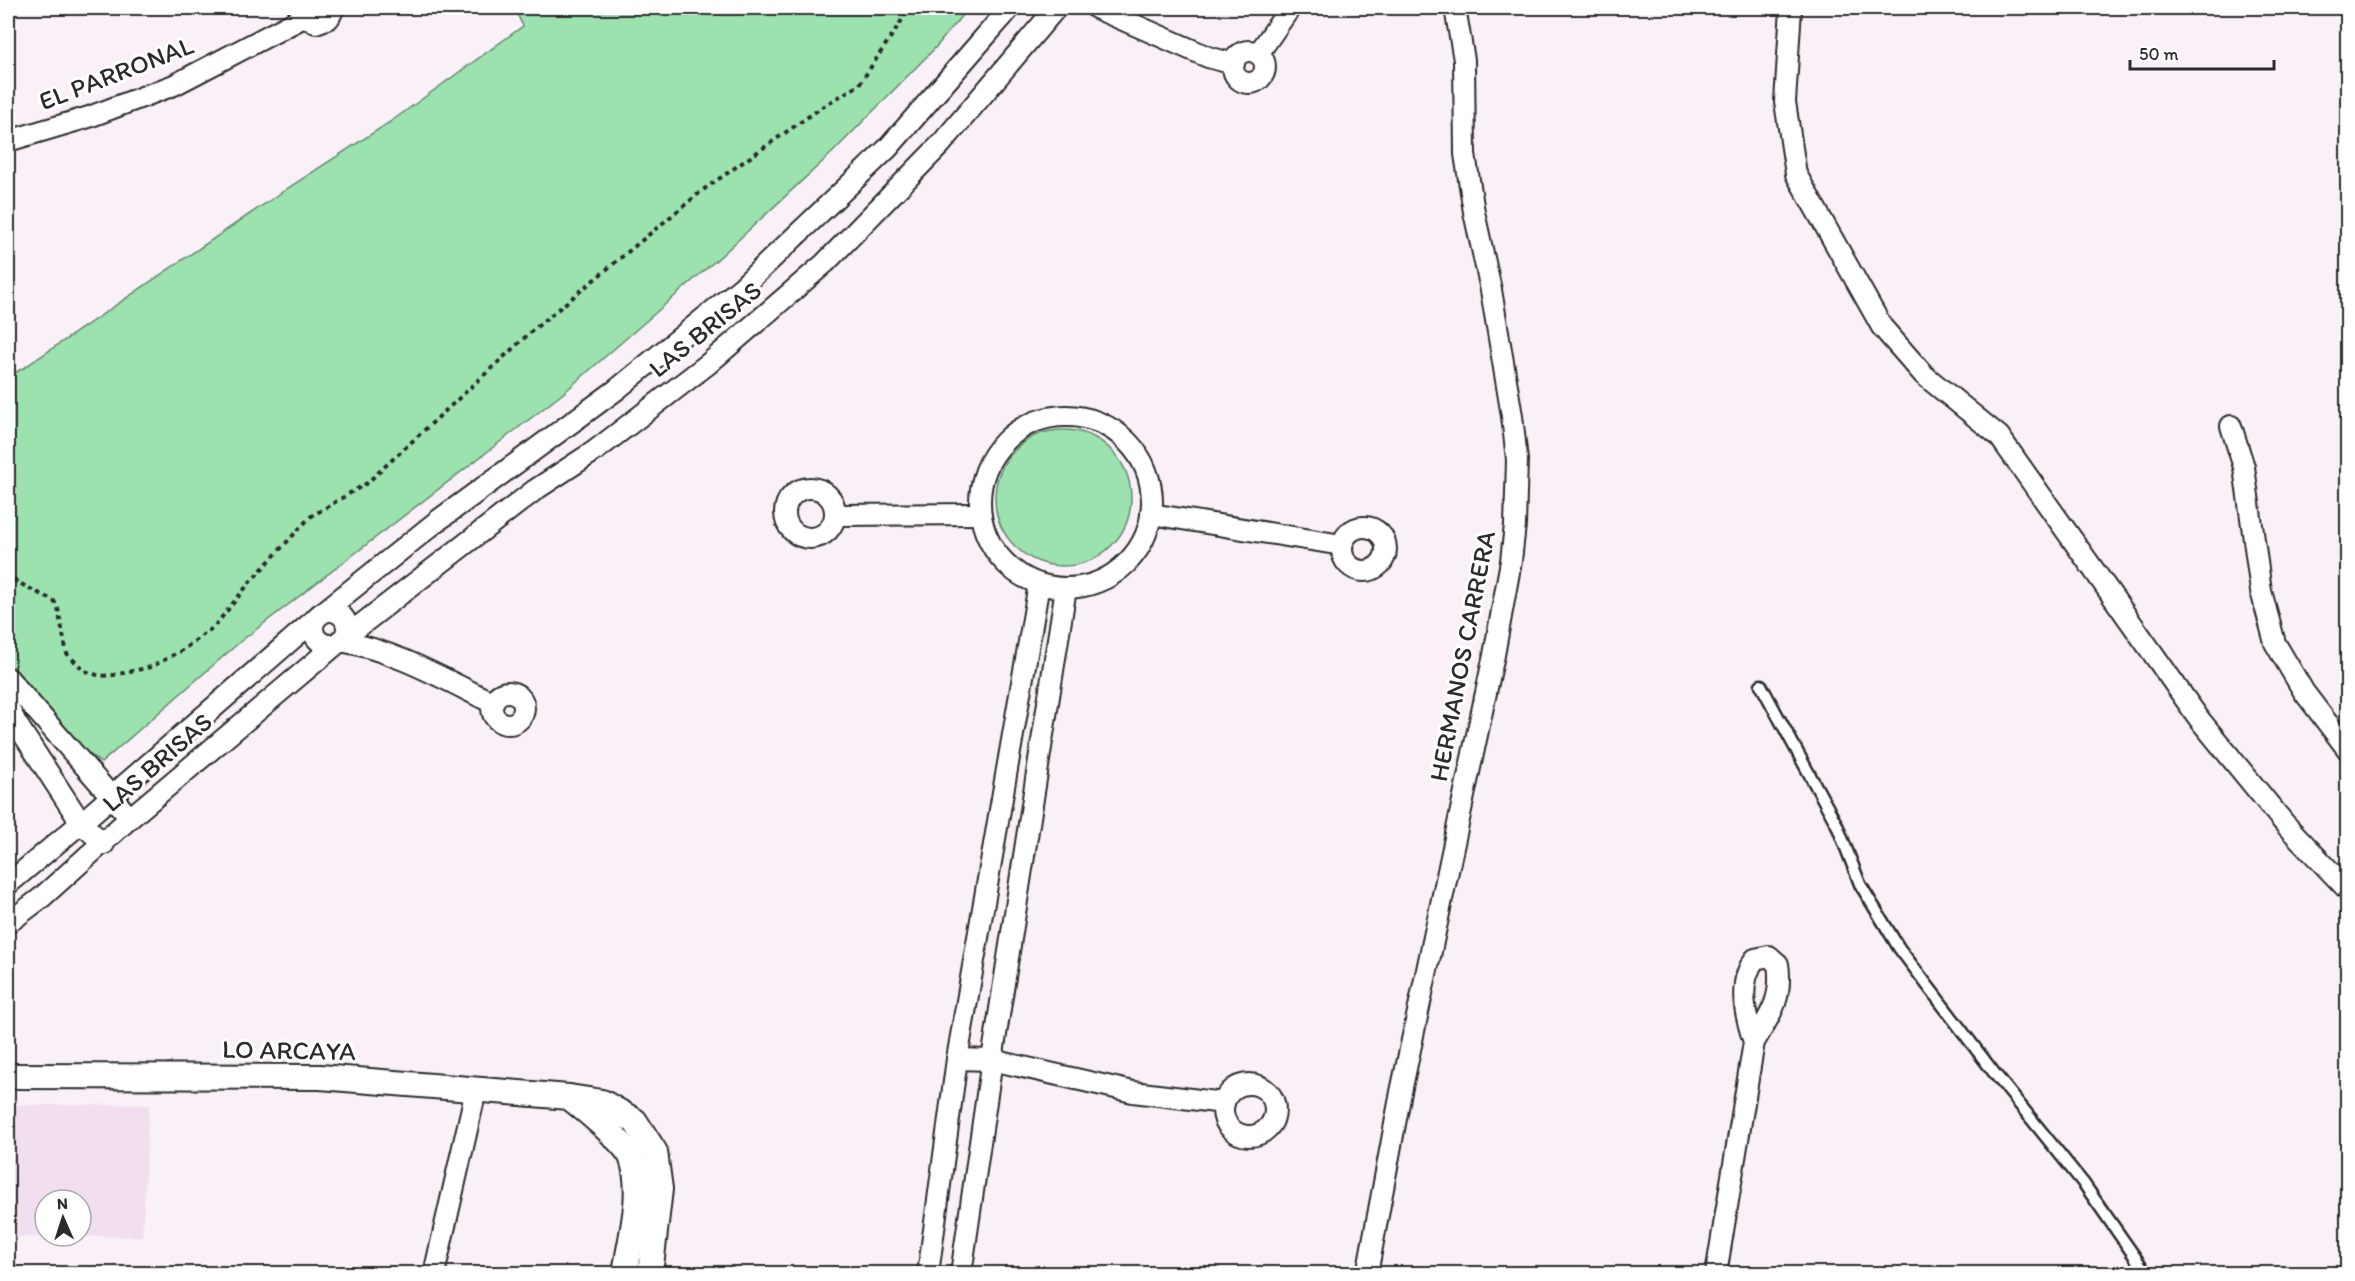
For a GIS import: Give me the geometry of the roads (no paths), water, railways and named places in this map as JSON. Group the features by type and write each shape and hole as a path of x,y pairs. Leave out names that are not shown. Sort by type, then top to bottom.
{"street":[{"name":"EL PARRONAL","path":"8,141 89,117 174,85 302,12 316,23 323,22 332,14 334,8"},
{"name":"LAS BRISAS","path":"8,884 321,614 436,522 616,390 742,287 888,148 1010,8"},
{"name":"LAS BRISAS","path":"8,923 41,898 104,844 130,818 340,641 535,490 596,450 708,364 825,264 940,144 1056,8"},
{"path":"1096,8 1208,57 1234,64"},
{"path":"1258,54 1290,8"},
{"name":"HERMANOS CARRERA","path":"1367,1274 1401,1092 1494,655 1515,525 1517,460 1514,430 1491,290 1474,212 1465,154 1464,60 1455,8"},
{"path":"1791,8 1785,102 1796,174 1882,327 1924,375 2000,436 2200,720 2285,824 2348,890"},
{"path":"1248,51 1258,54 1262,58 1265,69 1261,78 1255,81 1242,81 1238,77 1234,64 1236,57 1248,51"},
{"path":"1065,415 1094,420 1120,435 1140,457 1151,484 1151,514 1142,543 1123,567 1096,582 1066,588 1039,584 1011,569 990,544 980,514 980,484 991,457 1010,435 1036,420 1065,415"},
{"path":"2231,426 2244,467 2261,591 2275,642 2304,692 2348,750"},
{"path":"835,515 980,514"},
{"path":"1151,514 1342,545"},
{"path":"928,1274 957,1059 1039,584"},
{"path":"961,1274 1066,588"},
{"path":"321,614 330,611 343,616 347,626 340,641 367,645 493,703"},
{"path":"8,678 130,818"},
{"path":"8,707 81,823 104,844"},
{"path":"1716,1274 1754,1042"},
{"path":"957,1059 992,1060 1133,1092 1224,1103"},
{"name":"LO ARCAYA","path":"8,1076 320,1077 569,1097 602,1102 635,1121 656,1152 660,1189 650,1274"},
{"path":"434,1274 476,1090"},
{"path":"569,1097 605,1128 632,1157 637,1190 625,1274"}],"lane":[{"path":"1761,686 1837,825 1860,884 1899,948 1995,1074 2084,1184 2147,1274"}]}
